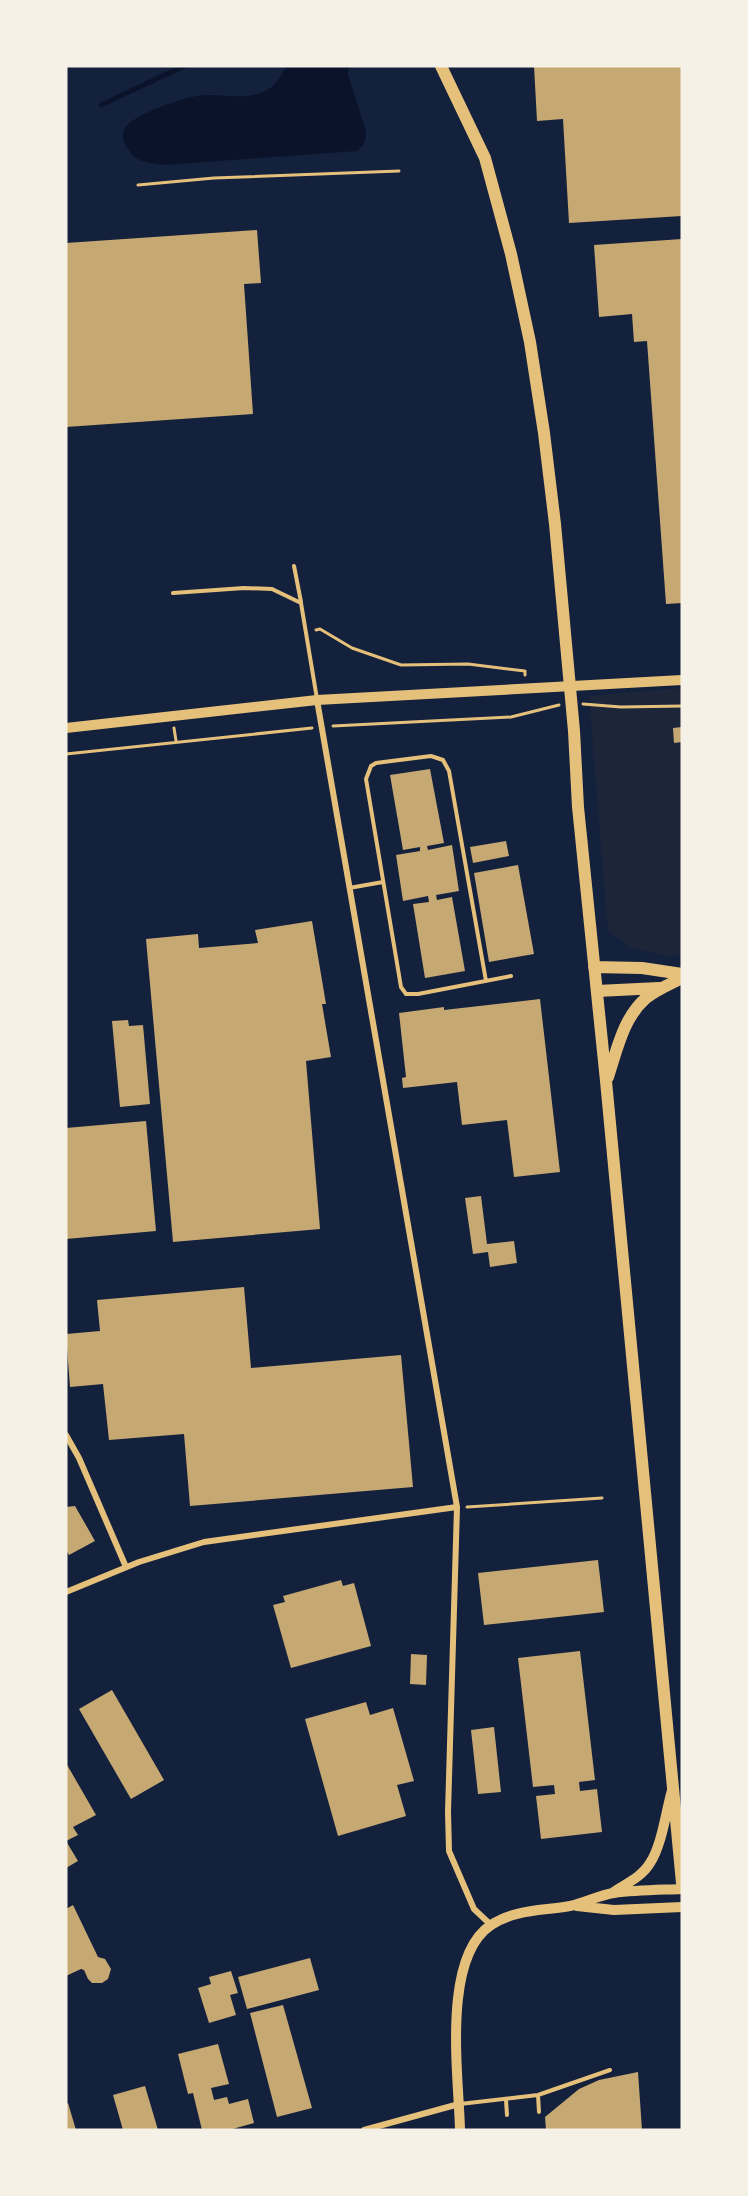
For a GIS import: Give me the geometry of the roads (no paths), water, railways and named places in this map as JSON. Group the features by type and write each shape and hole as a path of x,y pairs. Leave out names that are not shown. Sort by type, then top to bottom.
{"main road":[{"path":"441,66 485,158 531,342 555,524 574,730 578,807 682,1883"},
{"path":"66,728 317,700 682,680"},
{"path":"594,967 642,968 682,976"},
{"path":"606,1081 632,1013 646,998 682,976"},
{"path":"597,991 663,987"},
{"path":"612,1893 640,1875 650,1864 674,1783"},
{"path":"570,1906 612,1893 682,1888"},
{"path":"460,2130 457,2003 461,1975 479,1937 491,1925 522,1911 570,1906 614,1910 682,1907"}],"street":[{"path":"317,700 457,1507 448,1812 449,1851 474,1909 491,1925"},
{"path":"66,1435 79,1458 126,1567"},
{"path":"66,1592 126,1567 204,1542 457,1507"},
{"path":"364,2130 459,2104"}],"lane":[{"path":"294,566 317,700"},
{"path":"173,593 244,588 272,589 301,603"},
{"path":"486,981 449,771 443,760 431,756 376,763 371,766 366,779 401,987 406,994 418,994 486,981 511,976"},
{"path":"349,888 384,882"},
{"path":"459,2104 538,2095 610,2070"},
{"path":"538,2095 539,2112"},
{"path":"506,2100 507,2115"}],"waterway":[{"path":"101,105 184,66"}]}
